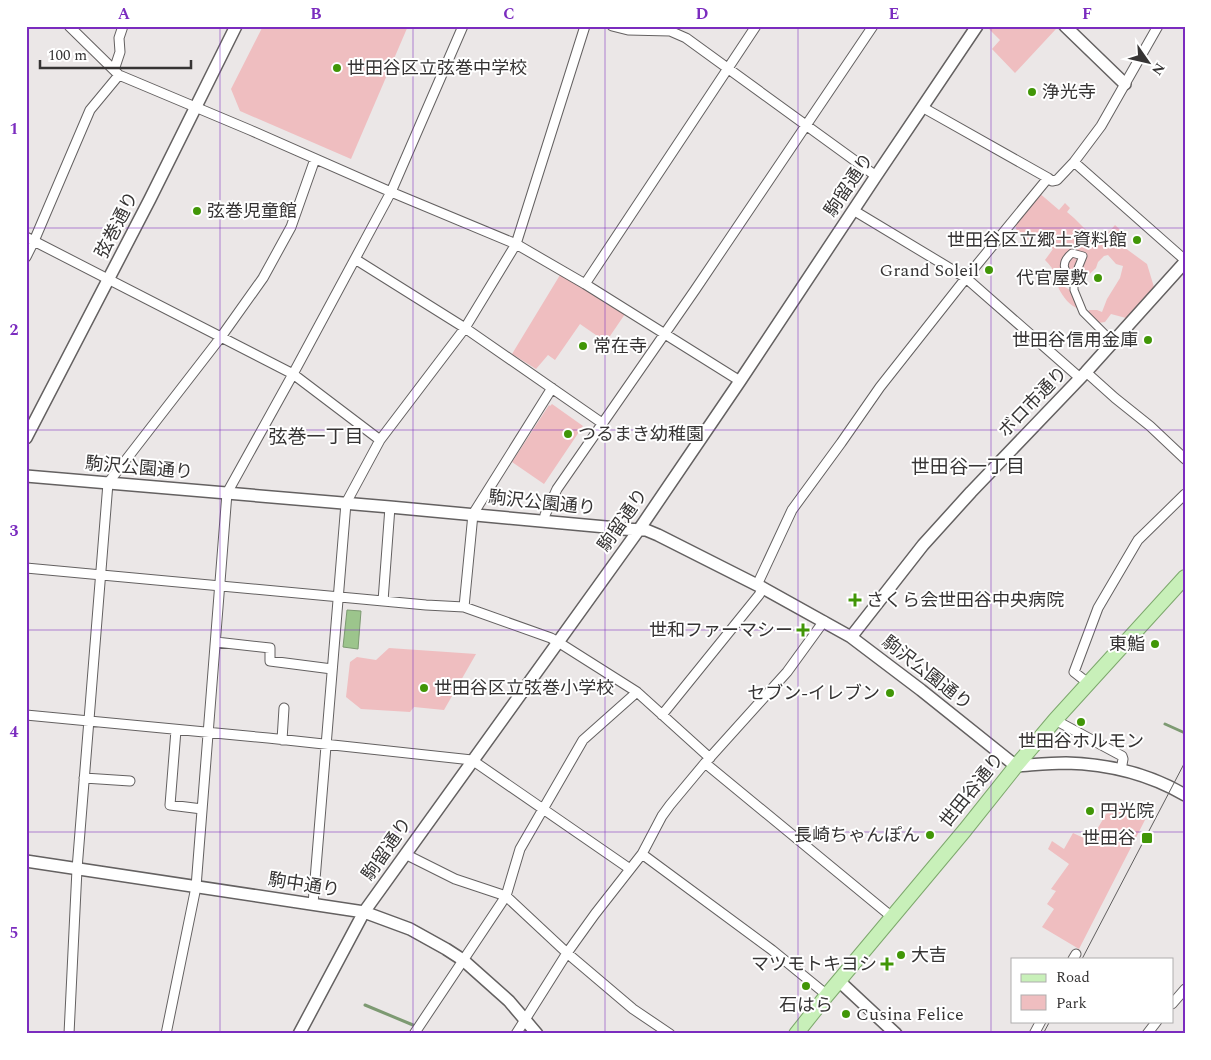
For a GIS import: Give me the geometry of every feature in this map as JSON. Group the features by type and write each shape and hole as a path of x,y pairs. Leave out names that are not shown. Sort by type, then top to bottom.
{"main road":[{"name":"世田谷通り","path":"796,1034 1055,720 1185,577"}],"street":[{"path":"69,26 116,72 391,192 516,244 586,284 740,381"},
{"path":"26,257 30,239 82,132 90,110 116,72 120,52 119,38 123,26"},
{"name":"弦巻通り","path":"26,438 150,199 236,26"},
{"path":"166,1034 196,887 227,493 391,192 463,26"},
{"path":"313,904 346,503 380,440 464,328 516,244 585,26"},
{"path":"612,26 628,30 672,29 876,176"},
{"path":"586,284 756,26"},
{"path":"544,521 557,489 873,26"},
{"name":"駒留通り","path":"299,1034 364,912 638,530 977,26"},
{"path":"922,107 1048,178 1057,180 1074,162 1101,126 1158,26"},
{"path":"1068,27 1125,84"},
{"path":"69,1034 77,868 108,483 221,337 263,278 291,227 315,159"},
{"path":"1074,162 1185,261"},
{"path":"662,715 759,596 760,587 792,510 880,387 1048,178"},
{"path":"853,210 966,278 1083,375 1150,426 1185,460"},
{"path":"30,239 293,374 380,440"},
{"path":"355,259 464,328 602,423"},
{"name":"ボロ市通り","path":"851,637 924,545 971,492 1083,375 1185,261"},
{"path":"1074,278 1074,290 1083,312 1113,342"},
{"path":"464,606 473,514 552,388"},
{"name":"駒沢公園通り","path":"26,476 646,530 658,534 760,587 851,637 942,706 1016,766"},
{"path":"1088,684 1074,672 1098,608 1138,540 1185,494"},
{"path":"383,601 390,507"},
{"path":"26,568 426,605 464,606 551,638 637,692 708,760 892,917"},
{"path":"516,1034 595,914 642,854 662,816 708,760 787,672 824,621"},
{"path":"216,642 270,648 270,660 332,669"},
{"path":"414,1034 506,896 520,849 583,740 637,692"},
{"path":"282,740 284,708"},
{"path":"26,715 472,760 630,869"},
{"path":"1055,720 1122,756 1124,759 1121,770"},
{"path":"176,730 170,805 202,809"},
{"path":"1016,766 1066,764 1099,766 1148,778 1185,796"},
{"path":"84,778 130,781"},
{"path":"405,854 455,879 506,896 567,954 633,1009 670,1034"},
{"path":"642,854 772,950 827,995"},
{"name":"駒中通り","path":"26,861 364,912 410,929 462,960 505,997 537,1034"},
{"path":"839,981 896,1034"},
{"path":"1174,1002 1185,989"},
{"path":"1034,1034 1040,1022"},
{"path":"1147,1034 1157,1022"}],"green space":[{"name":"世田谷区立弦巻中学校","path":"263,26 408,26 351,159 240,111 231,89"},
{"path":"986,26 1054,26 1056,29 1015,73 992,49 1000,40"},
{"path":"1038,192 1059,210 1065,203 1070,208 1067,212 1099,243 1115,225 1127,236 1121,245 1147,264 1154,287 1126,318 1111,314 1105,322 1098,323 1088,313 1089,310 1102,312 1107,299 1120,278 1123,266 1116,264 1108,255 1104,256 1098,262 1096,268 1077,286 1080,261 1072,273 1070,273 1066,266 1072,251 1068,251 1063,259 1064,278 1062,282 1063,286 1072,291 1079,309 1070,303 1058,288 1057,278 1045,260 1053,249 1035,234 1027,241 1017,231 1014,222"},
{"path":"560,275 588,289 625,314 606,342 580,324 555,360 548,355 536,369 512,354"},
{"path":"552,404 583,426 544,484 512,462 549,405"},
{"path":"389,648 476,654 444,710 414,707 410,712 361,709 346,697 350,662 357,657 376,660"},
{"path":"1114,801 1146,818 1079,949 1042,927 1054,909 1047,904 1056,891 1051,889 1069,864 1048,849 1052,841 1064,849 1073,833 1090,841"}],"shaded area":[{"path":"347,610 361,611 358,649 343,647"}],"waterway":[{"path":"1165,724 1185,733"},
{"path":"365,1005 413,1025"}],"tram line":[{"path":"1083,958 1185,762"},
{"path":"1043,1034 1049,1022"}],"place":[{"name":"世田谷区立弦巻中学校","path":"337,68"},
{"name":"浄光寺","path":"1032,92"},
{"name":"弦巻児童館","path":"197,211"},
{"name":"世田谷区立郷土資料館","path":"1137,240"},
{"name":"Grand Soleil","path":"989,270"},
{"name":"代官屋敷","path":"1098,278"},
{"name":"世田谷信用金庫","path":"1148,340"},
{"name":"常在寺","path":"583,346"},
{"name":"つるまき幼稚園","path":"568,434"},
{"name":"さくら会世田谷中央病院","path":"855,600"},
{"name":"世和ファーマシー","path":"803,630"},
{"name":"東鮨","path":"1155,644"},
{"name":"世田谷区立弦巻小学校","path":"424,688"},
{"name":"セブン-イレブン","path":"890,693"},
{"name":"世田谷ホルモン","path":"1081,722"},
{"name":"円光院","path":"1090,811"},
{"name":"長崎ちゃんぽん","path":"930,835"},
{"name":"世田谷","path":"1147,838"},
{"name":"大吉","path":"901,955"},
{"name":"マツモトキヨシ","path":"887,964"},
{"name":"石はら","path":"806,986"},
{"name":"Cusina Felice","path":"846,1014"}],"district":[{"name":"弦巻一丁目","path":"316,437"},
{"name":"世田谷一丁目","path":"968,467"}]}
